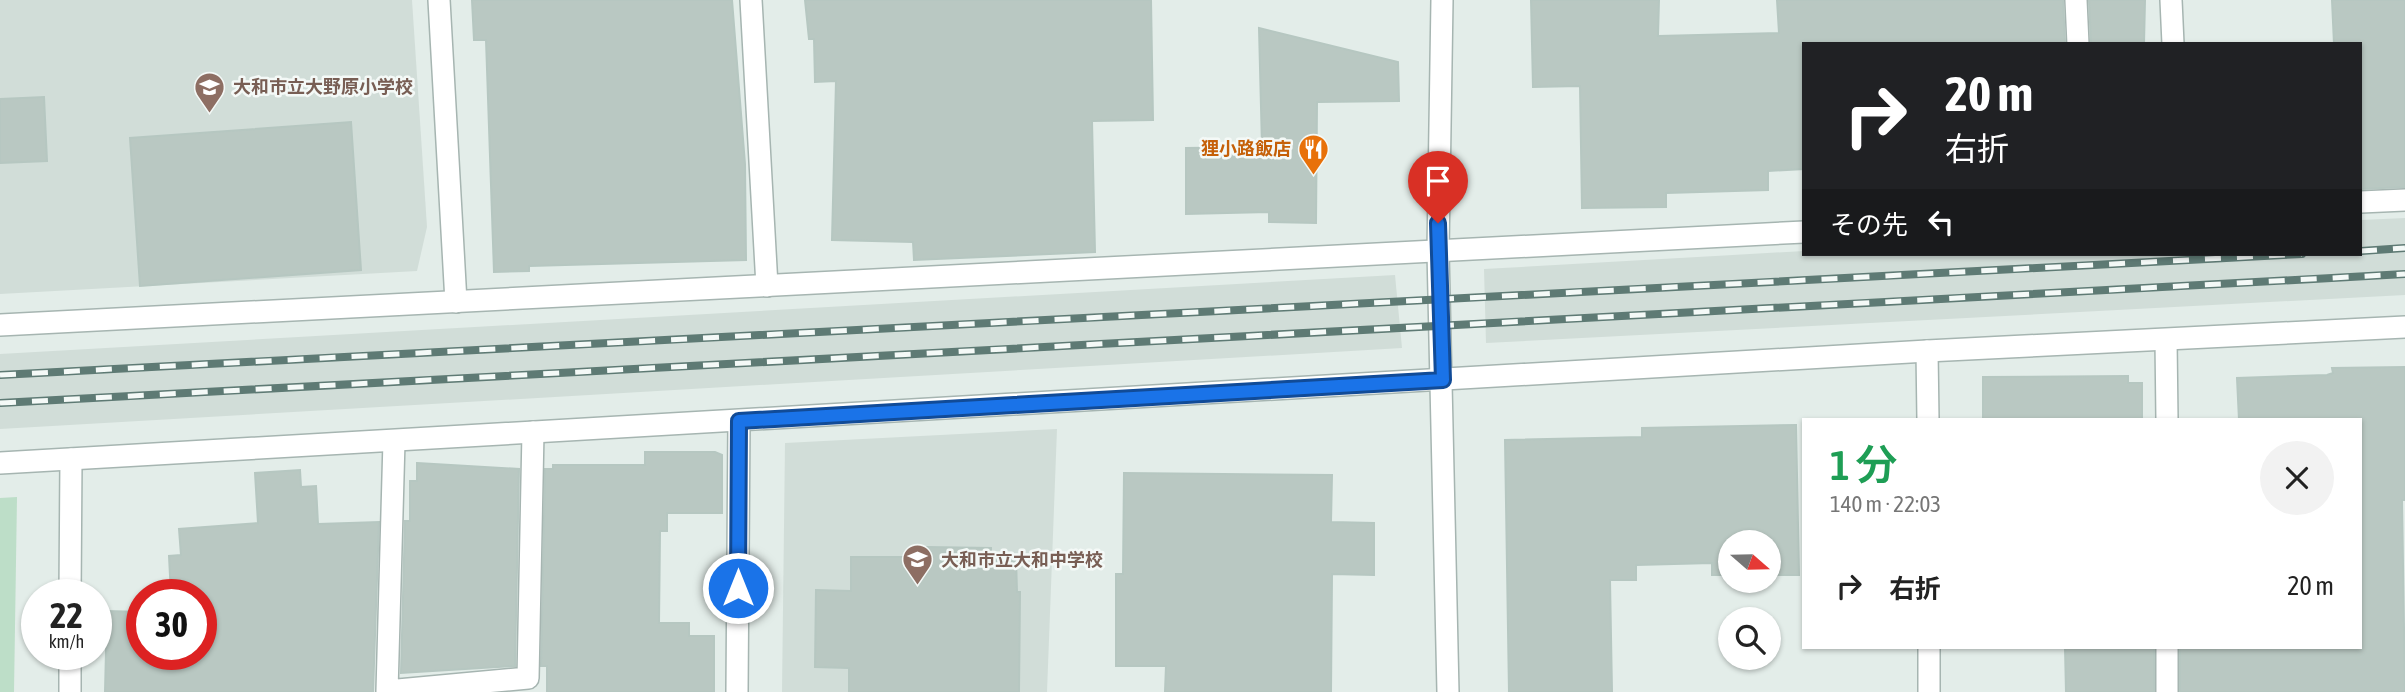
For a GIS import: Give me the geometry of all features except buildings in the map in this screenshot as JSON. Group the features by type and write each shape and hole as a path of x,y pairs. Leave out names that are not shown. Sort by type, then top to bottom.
{"street":[{"path":"439,0 456,302"},
{"path":"751,0 767,286"},
{"path":"1442,0 1438,251 1448,692"},
{"path":"2076,0 2078,42"},
{"path":"2171,0 2174,42"},
{"path":"2362,202 2405,200"},
{"path":"0,325 1802,232"},
{"path":"0,463 1927,351 2405,327"},
{"path":"2166,340 2167,418"},
{"path":"1927,351 1928,418"},
{"path":"737,692 739,421"},
{"path":"394,441 387,691 528,678 533,432"},
{"path":"70,579 71,459"},
{"path":"1929,649 1929,692"},
{"path":"2167,649 2167,692"},
{"path":"70,670 70,692"}],"shaded area":[{"name":"大和市立大野原小学校","path":"0,0 412,0 427,227 417,271 0,294"},
{"path":"2405,218 2405,295 1486,343 1484,269 1802,251 1802,256 2362,256 2362,220"},
{"path":"1395,275 1402,348 0,429 0,354"},
{"name":"大和市立大和中学校","path":"1057,429 1047,692 782,692 785,443"}],"green space":[{"path":"17,497 14,692 0,692 0,498"}],"railway":[{"path":"2362,251 2405,248"},
{"path":"0,375 2264,256"},
{"path":"0,403 2405,274"}],"place":[{"name":"大和市立大野原小学校","path":"210,114"},
{"name":"狸小路飯店","path":"1314,176"},
{"name":"大和市立大和中学校","path":"918,587"}],"route":[{"path":"738,588 739,421 1443,380 1438,223"}]}
